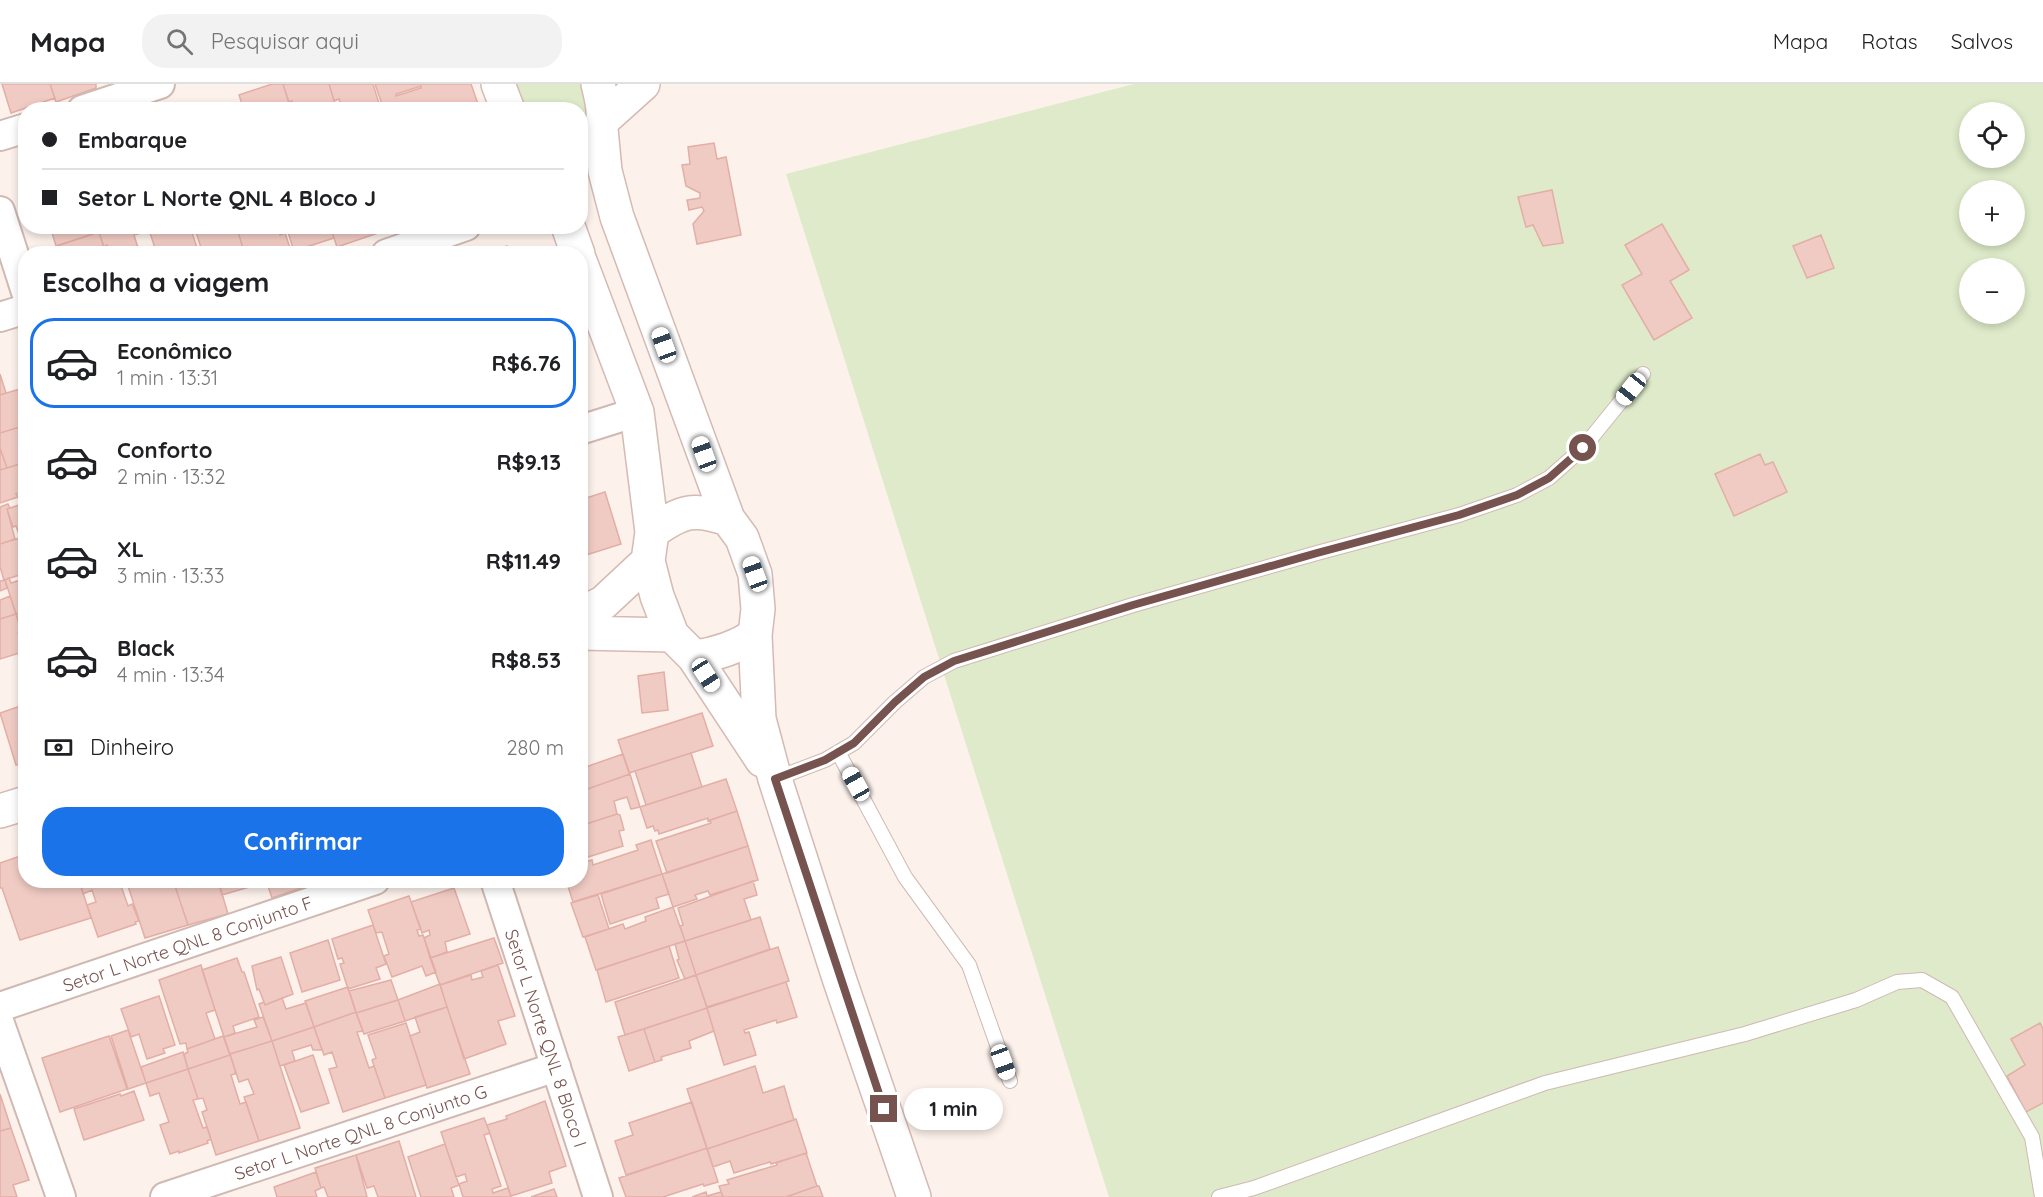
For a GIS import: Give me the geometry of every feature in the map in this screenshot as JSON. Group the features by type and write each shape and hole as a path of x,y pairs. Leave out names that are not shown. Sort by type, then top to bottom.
{"main road":[{"path":"498,84 505,102"},
{"path":"598,84 595,130 617,217 728,519 742,538 755,574 758,609 755,635 759,719 775,779 839,978 914,1197"},
{"path":"595,130 643,84"},
{"path":"588,282 637,412 657,596 683,646 775,779"},
{"path":"588,610 603,603 670,519 686,513 706,512 728,519"},
{"path":"588,634 683,646 712,655 730,650 755,635"},
{"path":"0,812 18,806"}],"street":[{"path":"106,102 160,84"},
{"path":"0,136 18,130"},
{"path":"0,211 18,267"},
{"path":"409,246 443,234"},
{"path":"0,317 18,311"},
{"path":"588,427 637,412"},
{"name":"Setor L Norte QNL 8 Conjunto F","path":"0,1007 351,888"},
{"name":"Setor L Norte QNL 8 Bloco I","path":"498,888 598,1197"},
{"path":"0,1024 61,1197"},
{"name":"Setor L Norte QNL 8 Conjunto G","path":"165,1197 556,1067"}],"lane":[{"path":"775,779 825,760 854,743 924,677 954,661 1133,605 1459,515 1517,495 1549,478 1583,448 1643,374"},
{"path":"838,752 905,877 969,965 1010,1081"},
{"path":"1219,1197 1254,1188 1545,1083 1745,1034 1857,1000 1897,982 1922,980 1952,997 2032,1137 2042,1197"}],"green space":[{"path":"516,84 584,84 586,102 522,102"},
{"path":"1134,84 2043,84 2043,1197 1109,1197 786,174"}],"building":[{"path":"2,84 50,84 55,98 43,102 18,102 18,111 11,113"},
{"path":"50,84 96,84 96,88 56,102"},
{"path":"272,84 283,84 289,102 241,102 239,95"},
{"path":"283,84 329,84 335,102 292,101 289,102"},
{"path":"329,84 373,84 379,102 340,102 339,99 334,101"},
{"path":"375,84 471,84 477,102 381,102","holes":["421,86 421,88 396,96 396,94"]},
{"path":"714,143 717,159 726,157 741,235 697,244 693,224 704,211 702,207 689,210 687,200 700,198 700,193 686,186 682,165 690,164 688,147"},
{"path":"1552,190 1563,243 1543,246 1533,225 1526,227 1518,197"},
{"path":"1662,224 1689,270 1670,281 1692,318 1654,340 1622,285 1642,274 1625,245"},
{"path":"52,234 93,234 56,246"},
{"path":"100,234 138,234 134,235 137,246 104,246"},
{"path":"100,234 103,246 57,246"},
{"path":"150,234 193,234 196,246 154,246"},
{"path":"197,234 239,234 242,246 200,246"},
{"path":"239,234 285,234 289,246 242,246"},
{"path":"289,234 333,234 334,238 309,246 292,246"},
{"path":"333,234 375,234 340,246 337,246"},
{"path":"1821,235 1834,268 1807,278 1793,246"},
{"path":"0,374 6,393 0,395"},
{"path":"18,389 18,427 0,433 0,395"},
{"path":"18,427 18,465 7,468 0,448 0,433"},
{"path":"0,448 7,468 0,470"},
{"path":"1760,454 1765,465 1773,462 1787,492 1734,516 1715,474"},
{"path":"18,464 18,493 16,494 18,497 0,503 0,470"},
{"path":"605,492 621,544 588,554 588,497"},
{"path":"8,504 10,508 7,509 15,539 0,544 0,507"},
{"path":"18,505 18,532 16,526 13,527 7,509"},
{"path":"18,538 18,576 4,580 0,567 0,544"},
{"path":"9,578 11,583 18,581 18,613 16,614 5,580"},
{"path":"5,580 7,588 0,591 0,581"},
{"path":"10,596 16,614 0,619 0,600"},
{"path":"16,614 18,653 0,659 0,619"},
{"path":"664,672 668,710 642,713 638,676"},
{"path":"18,707 18,764 16,765 0,713"},
{"path":"702,713 713,746 629,773 618,740"},
{"path":"691,753 702,787 646,805 635,771"},
{"path":"623,754 630,774 588,789 588,766"},
{"path":"630,774 640,807 631,809 627,797 614,801 617,814 588,823 588,789"},
{"path":"726,779 737,811 659,834 653,826 647,828 640,807"},
{"path":"737,811 748,846 667,873 656,841 711,823 710,820"},
{"path":"620,815 624,830 619,831 623,846 588,857 588,823"},
{"path":"651,840 662,874 573,902 569,888 588,888 588,861 592,860 593,865 638,850 636,845"},
{"path":"748,846 758,880 710,895 708,891 695,895 697,899 673,907 662,874"},
{"path":"18,857 18,888 82,888 91,918 20,940 2,888 0,888 0,863"},
{"path":"662,874 669,894 656,898 659,908 610,924 601,894"},
{"path":"753,881 757,895 744,899 751,920 685,941 678,908"},
{"path":"81,888 122,888 128,906 132,904 139,921 98,937 87,905 96,902 92,890 83,894"},
{"path":"129,888 176,888 188,925 145,938"},
{"path":"176,888 220,888 228,914 188,925"},
{"path":"220,888 246,888 222,895"},
{"path":"269,888 301,888 272,898"},
{"path":"454,888 470,934 445,942 447,952 430,958 424,938 430,935 429,930 422,933 411,902"},
{"path":"598,895 609,929 583,937 571,903"},
{"path":"409,896 421,929 417,930 419,936 423,935 436,972 426,976 422,966 392,977 384,956 389,954 382,932 376,933 368,910"},
{"path":"673,907 685,941 596,970 585,937 623,924 625,929 646,921 645,917"},
{"path":"760,917 770,949 696,975 685,941"},
{"path":"373,925 386,964 376,968 380,979 348,989 340,964 344,963 342,958 338,959 332,939"},
{"path":"494,938 503,963 440,985 430,958"},
{"path":"328,940 340,980 302,992 290,953"},
{"path":"685,941 696,975 685,979 677,960 679,959 675,944"},
{"path":"669,946 679,978 606,1002 597,970"},
{"path":"778,947 789,981 707,1007 696,975"},
{"path":"281,957 293,994 265,1005 259,989 257,990 252,966"},
{"path":"237,958 259,1017 233,1026 235,1033 224,1037 202,970"},
{"path":"201,965 215,1010 206,1013 215,1039 187,1049 186,1043 180,1044 159,980"},
{"path":"498,965 515,1016 498,1021 506,1044 464,1059 440,985 471,975 472,980 483,977 481,971"},
{"path":"696,975 707,1008 625,1035 615,1002"},
{"path":"391,980 398,1000 356,1013 349,991"},
{"path":"786,982 797,1017 777,1023 776,1020 744,1030 745,1033 749,1032 756,1055 724,1065 707,1008"},
{"path":"440,984 447,1007 405,1021 398,1000"},
{"path":"348,987 356,1012 314,1027 305,1001"},
{"path":"159,996 175,1045 163,1049 165,1053 147,1059 139,1034 131,1037 121,1009"},
{"path":"282,998 286,1009 306,1003 314,1027 272,1041 259,1004 264,1002 265,1005"},
{"path":"398,1000 405,1021 364,1034 356,1013"},
{"path":"447,1007 470,1074 427,1088 410,1036 420,1032 415,1017"},
{"path":"707,1008 714,1031 689,1041 691,1048 661,1057 662,1060 655,1062 644,1029"},
{"path":"356,1012 363,1031 357,1032 369,1068 374,1066 385,1098 343,1112 329,1069 337,1067 332,1052 324,1055 314,1027"},
{"path":"263,1017 272,1041 230,1054 224,1037 257,1027 254,1020"},
{"path":"406,1023 426,1085 385,1098 372,1060 376,1058 368,1035"},
{"path":"2040,1023 2043,1029 2043,1103 2026,1112 2007,1076 2025,1065 2011,1039"},
{"path":"314,1027 322,1050 313,1050 311,1045 292,1051 295,1061 280,1066 272,1041"},
{"path":"644,1029 655,1062 629,1071 618,1037"},
{"path":"128,1030 146,1083 128,1089 111,1036"},
{"path":"109,1036 127,1089 60,1112 42,1058"},
{"path":"223,1036 230,1055 188,1069 184,1054 188,1052 187,1049"},
{"path":"272,1041 300,1128 259,1141 244,1097 254,1094 248,1079 239,1082 230,1054"},
{"path":"183,1052 188,1069 146,1083 141,1067"},
{"path":"230,1055 235,1070 235,1074 231,1075 240,1104 246,1102 259,1141 216,1155 202,1112 207,1110 203,1098 198,1099 188,1069"},
{"path":"313,1055 329,1103 301,1112 284,1065"},
{"path":"755,1066 763,1093 784,1086 794,1120 707,1149 687,1089"},
{"path":"188,1069 198,1099 193,1100 203,1128 207,1127 211,1139 207,1141 208,1143 170,1154 160,1125 169,1122 159,1093 150,1096 146,1083"},
{"path":"134,1091 144,1120 84,1140 74,1109"},
{"path":"0,1094 11,1128 0,1131"},
{"path":"545,1101 566,1166 549,1172 552,1183 511,1196 487,1125 507,1119 506,1116"},
{"path":"692,1102 707,1148 626,1175 615,1141 633,1135 629,1123"},
{"path":"484,1118 490,1133 484,1135 501,1186 492,1189 493,1193 508,1188 511,1197 463,1197 459,1184 467,1181 465,1174 456,1177 441,1132"},
{"path":"796,1119 807,1153 734,1173 730,1161 713,1167 707,1149"},
{"path":"11,1128 29,1180 13,1185 17,1197 0,1197 0,1131"},
{"path":"399,1141 416,1197 378,1197 374,1186 367,1188 356,1155"},
{"path":"445,1144 459,1185 451,1188 454,1197 421,1197 408,1157"},
{"path":"707,1148 718,1182 704,1186 703,1184 663,1197 626,1197 619,1178"},
{"path":"806,1153 817,1186 786,1197 723,1197 719,1186 729,1184 727,1180 777,1165 776,1163"},
{"path":"356,1155 367,1197 328,1197 324,1187 321,1188 315,1168"},
{"path":"316,1172 321,1188 315,1191 317,1197 277,1197 274,1187"},
{"path":"817,1186 823,1197 786,1197"},
{"path":"554,1189 557,1197 531,1197"},
{"path":"706,1192 707,1196 721,1192 723,1197 692,1197"}],"route":[{"path":"884,1109 775,779 825,760 854,743 924,677 954,661 1133,605 1459,515 1517,495 1549,478 1583,448"}]}
